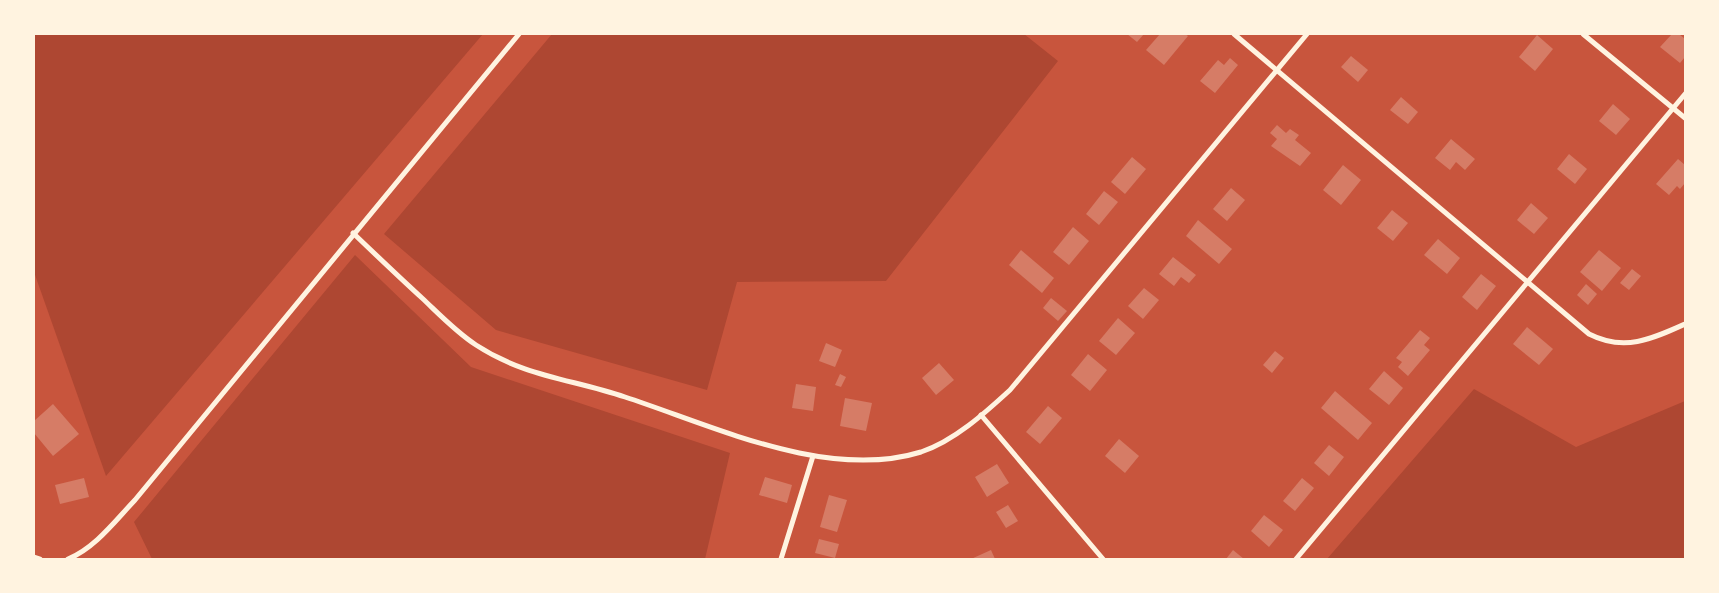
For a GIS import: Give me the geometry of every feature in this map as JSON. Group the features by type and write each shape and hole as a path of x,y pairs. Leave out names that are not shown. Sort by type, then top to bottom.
{"street":[{"path":"68,559 80,554 94,543 135,500 519,34"},
{"path":"1234,34 1590,334 1604,341 1624,344 1659,336 1685,324"},
{"path":"353,234 448,323 475,344 504,362 536,374 622,396 758,442 813,456 867,461 899,457 936,445 981,416 1023,376 1307,34"},
{"path":"1583,34 1685,118"},
{"path":"1296,559 1529,283 1685,94"},
{"path":"981,416 1103,559"},
{"path":"781,559 813,456"},
{"path":"34,557 40,559"}],"shaded area":[{"path":"34,34 483,34 106,476 34,272"},
{"path":"552,34 1024,34 1058,61 886,281 737,282 707,390 496,330 384,234"},
{"path":"355,255 471,367 730,453 705,559 152,559 134,522"},
{"path":"1474,389 1576,447 1685,401 1685,559 1327,559"}],"building":[{"path":"1127,34 1144,34 1137,42"},
{"path":"1160,34 1185,34 1188,36 1164,65 1146,50"},
{"path":"1672,34 1679,34 1685,39 1685,57 1680,63 1660,47"},
{"path":"1537,35 1553,49 1535,71 1519,57"},
{"path":"1351,56 1368,70 1358,82 1341,67"},
{"path":"1230,58 1238,65 1215,93 1200,81 1218,60 1224,65"},
{"path":"1401,97 1418,112 1408,124 1390,110"},
{"path":"1613,104 1630,119 1616,135 1599,121"},
{"path":"1277,125 1286,133 1290,129 1299,135 1295,140 1311,153 1300,166 1271,146 1277,139 1270,133"},
{"path":"1451,139 1475,159 1465,170 1456,162 1450,170 1435,158"},
{"path":"1569,154 1587,169 1575,184 1557,169"},
{"path":"1132,157 1146,169 1125,194 1111,182"},
{"path":"1678,159 1685,165 1685,183 1680,189 1677,186 1669,195 1656,184"},
{"path":"1343,165 1361,180 1341,205 1323,190"},
{"path":"1231,188 1245,200 1227,221 1213,209"},
{"path":"1104,191 1118,202 1099,225 1086,214"},
{"path":"1531,203 1548,218 1534,234 1517,220"},
{"path":"1392,210 1408,223 1393,241 1377,228"},
{"path":"1198,220 1232,249 1219,264 1186,236"},
{"path":"1073,227 1089,241 1069,265 1053,252"},
{"path":"1438,239 1460,258 1447,274 1424,255"},
{"path":"1021,250 1054,278 1042,293 1009,265"},
{"path":"1599,250 1621,268 1602,291 1580,272"},
{"path":"1173,257 1196,275 1189,283 1181,277 1174,286 1159,274"},
{"path":"1632,269 1641,276 1629,290 1620,283"},
{"path":"1481,274 1496,286 1477,310 1462,297"},
{"path":"1586,284 1597,294 1588,305 1577,295"},
{"path":"1144,288 1159,300 1143,319 1128,306"},
{"path":"1051,298 1067,311 1058,321 1043,308"},
{"path":"1118,318 1135,333 1116,355 1099,341"},
{"path":"1527,327 1553,349 1539,365 1513,344"},
{"path":"1420,330 1430,338 1424,345 1430,350 1408,376 1398,367 1402,362 1396,358"},
{"path":"826,343 842,350 835,367 819,361"},
{"path":"1275,351 1284,358 1272,373 1263,365"},
{"path":"1088,354 1107,370 1090,391 1071,375"},
{"path":"939,363 954,380 936,395 922,378"},
{"path":"1384,371 1403,388 1389,405 1369,389"},
{"path":"840,374 846,377 841,387 835,385"},
{"path":"796,384 816,387 813,411 792,408"},
{"path":"1335,391 1372,423 1358,440 1321,408"},
{"path":"845,398 872,403 866,431 840,426"},
{"path":"53,404 79,434 53,456 34,433 34,421"},
{"path":"1048,406 1062,418 1040,444 1026,432"},
{"path":"1119,439 1139,456 1125,473 1105,456"},
{"path":"1329,445 1344,457 1329,476 1314,463"},
{"path":"997,464 1009,483 987,497 975,477"},
{"path":"765,477 792,485 787,503 759,495"},
{"path":"84,478 89,497 60,504 55,485"},
{"path":"1302,478 1314,488 1295,511 1283,501"},
{"path":"829,495 847,500 837,532 820,527"},
{"path":"1008,505 1018,521 1006,528 996,512"},
{"path":"1264,515 1283,530 1269,547 1251,531"},
{"path":"819,539 839,544 835,558 815,553"},
{"path":"991,550 995,559 971,559"},
{"path":"1233,550 1244,559 1226,559"}]}
